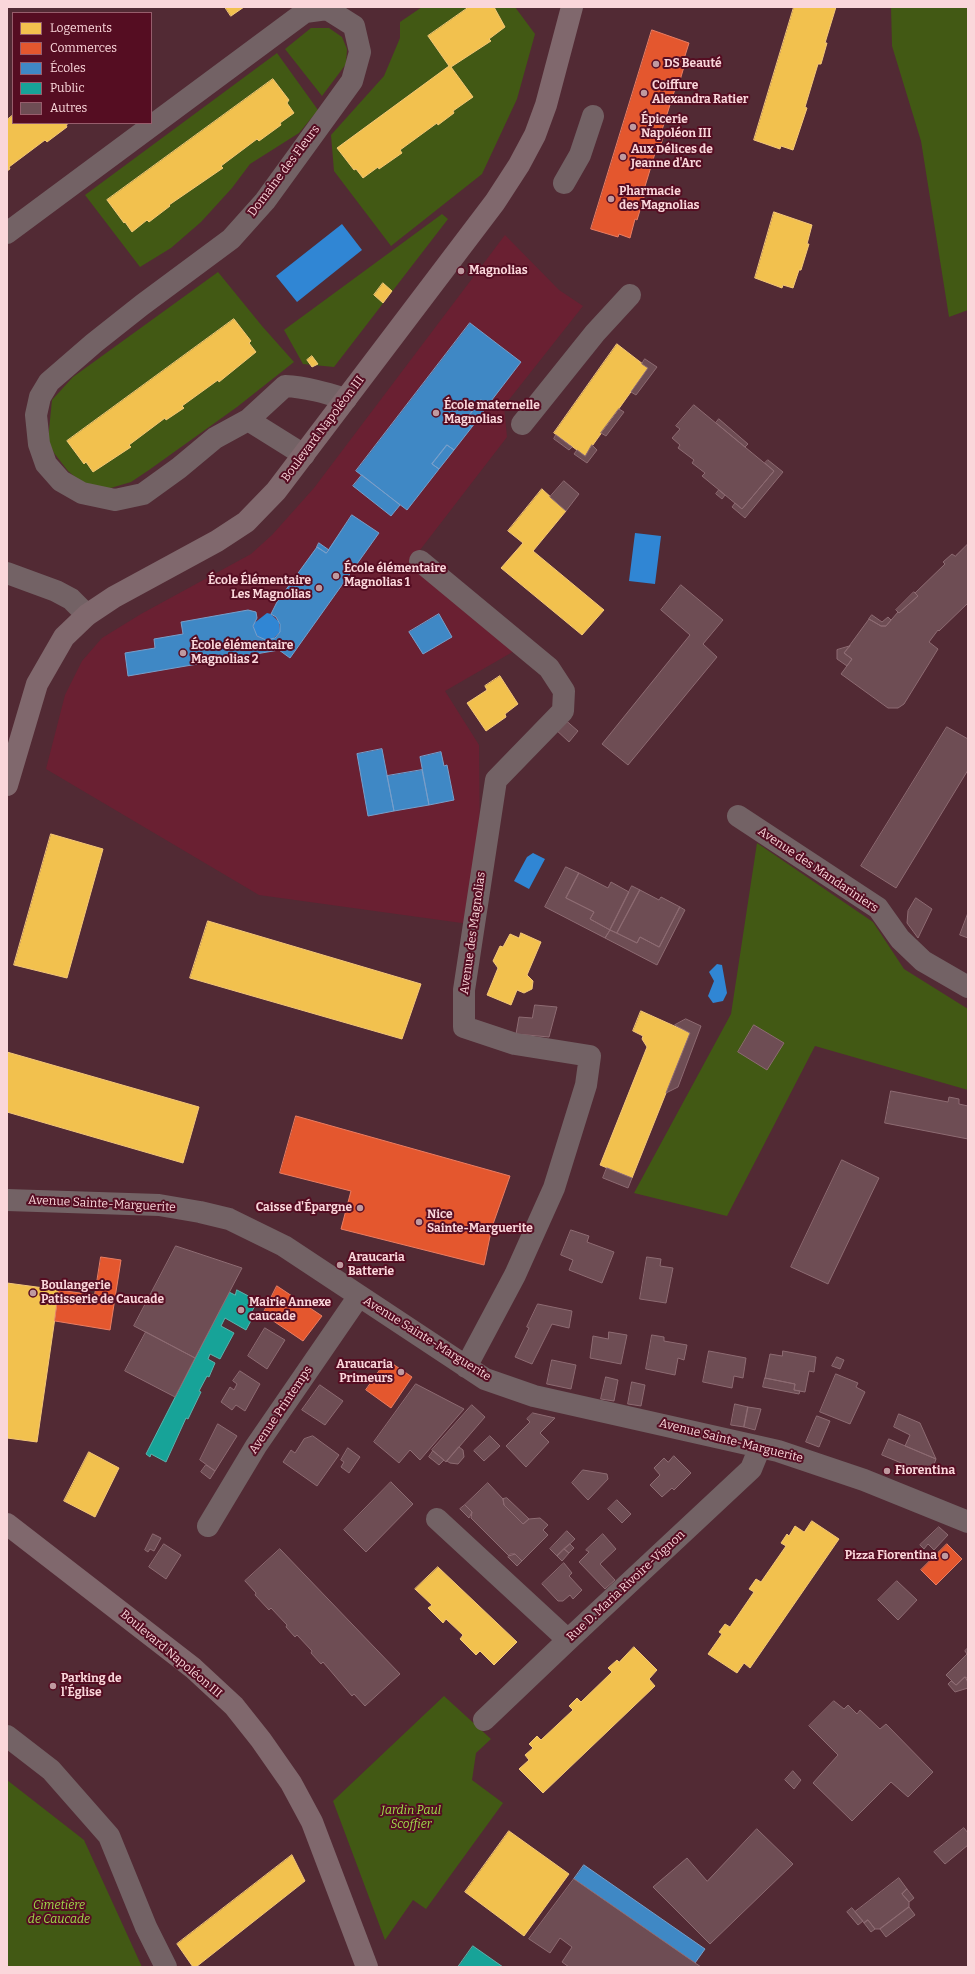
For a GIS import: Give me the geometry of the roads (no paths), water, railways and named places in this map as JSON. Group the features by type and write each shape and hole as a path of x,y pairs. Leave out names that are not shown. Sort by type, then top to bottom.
{"main road":[{"name":"Boulevard Napoléon III","path":"7,785 37,684 64,637 87,615 114,597 217,541 246,522 276,491 495,202 536,135 546,105 572,7"},
{"name":"Boulevard Napoléon III","path":"7,1524 193,1668 234,1706 261,1740 291,1783 312,1822 367,1967"}],"street":[{"name":"Domaine des Fleurs","path":"7,233 305,12 327,9 354,26 360,52 352,81 265,201 231,239 142,305 94,343 50,382 40,397 36,415 39,444 46,464 61,481 82,493 115,500 143,494 179,468 215,438 248,420 285,386 300,387 346,399"},
{"path":"564,183 580,155 593,116"},
{"path":"522,424 595,332 630,294"},
{"path":"248,420 304,455"},
{"name":"Avenue des Magnolias","path":"420,561 549,668 564,691 563,711 496,780 464,990 464,1027 515,1044 590,1056 586,1085 554,1188 515,1275 466,1367"},
{"path":"7,573 56,591 71,599 87,615"},
{"name":"Avenue des Mandariniers","path":"738,816 878,908 900,939 923,961 968,987"},
{"name":"Avenue Sainte-Marguerite","path":"7,1200 160,1205 214,1215 254,1230 284,1246 485,1379 534,1396 760,1447 835,1469 968,1522"},
{"name":"Avenue Printemps","path":"208,1526 256,1446 359,1296"},
{"name":"Rue D. Maria Rivoire-Vignon","path":"484,1720 751,1469 760,1447"},
{"path":"437,1519 568,1640"},
{"path":"7,1736 51,1770 109,1836 146,1927 166,1967"}],"water":[{"path":"342,224 362,250 297,302 276,276"},
{"path":"635,533 661,536 655,584 629,581"},
{"path":"267,613 271,614 279,622 280,632 273,639 263,640 255,634 253,624"},
{"path":"533,853 545,859 529,889 514,881 527,857"},
{"path":"717,964 722,965 727,993 723,1001 713,1003 708,996 714,981 709,972"}],"place":[{"name":"DS Beauté","path":"656,64"},
{"name":"Coiffure Alexandra Ratier","path":"644,93"},
{"name":"Épicerie Napoléon III","path":"633,127"},
{"name":"Aux Délices de Jeanne d'Arc","path":"623,157"},
{"name":"Pharmacie des Magnolias","path":"611,199"},
{"name":"Magnolias","path":"461,271"},
{"name":"École maternelle Magnolias","path":"436,413"},
{"name":"École élémentaire Magnolias 1","path":"336,576"},
{"name":"École Élémentaire Les Magnolias","path":"319,588"},
{"name":"École élémentaire Magnolias 2","path":"183,653"},
{"name":"Caisse d'Épargne","path":"360,1208"},
{"name":"Nice Sainte-Marguerite","path":"419,1222"},
{"name":"Araucaria Batterie","path":"340,1265"},
{"name":"Boulangerie Patisserie de Caucade","path":"33,1293"},
{"name":"Mairie Annexe caucade","path":"241,1310"},
{"name":"Araucaria Primeurs","path":"401,1372"},
{"name":"Fiorentina","path":"887,1471"},
{"name":"Pizza Fiorentina","path":"945,1556"},
{"name":"Parking de l'Église","path":"53,1686"}],"park label":[{"name":"Jardin Paul Scoffier","path":"411,1818"},
{"name":"Cimetière de Caucade","path":"59,1913"}]}
